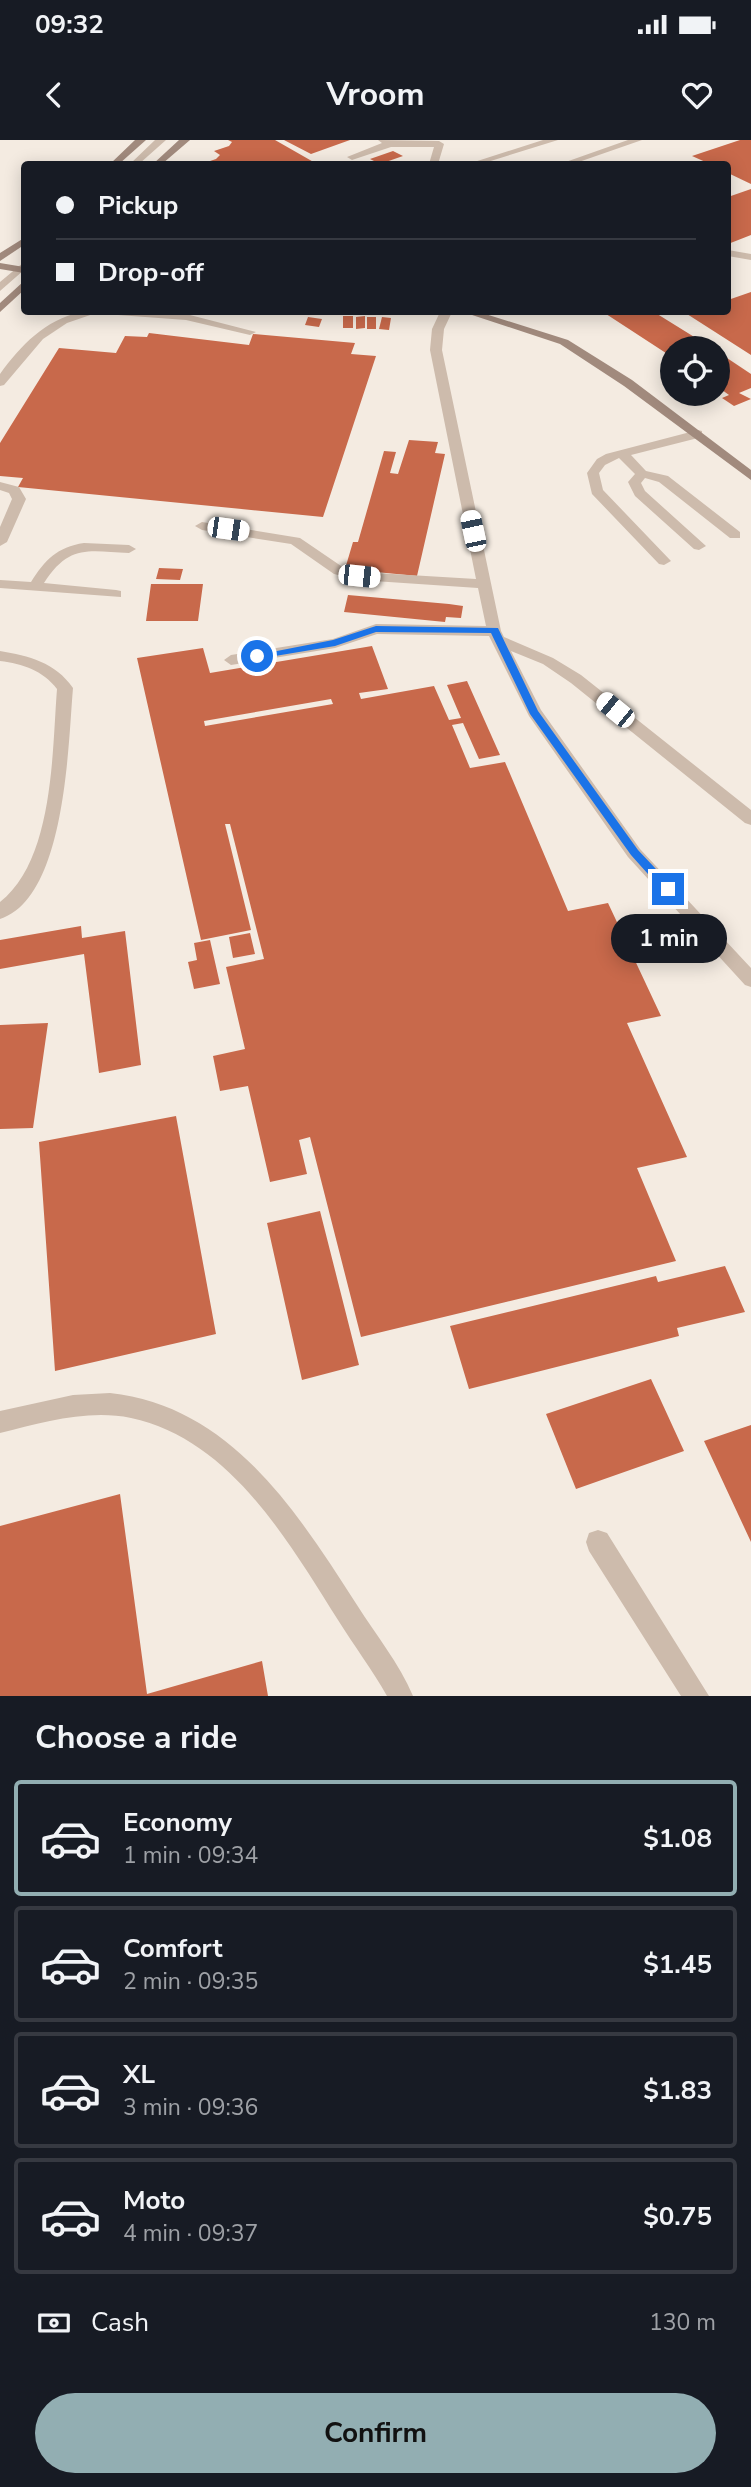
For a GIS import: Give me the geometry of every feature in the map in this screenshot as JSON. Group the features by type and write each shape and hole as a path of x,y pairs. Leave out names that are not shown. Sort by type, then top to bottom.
{"street":[{"path":"117,161 141,140"},
{"path":"160,161 185,140"},
{"path":"0,258 21,243"},
{"path":"0,266 21,268"},
{"path":"0,309 21,287"},
{"path":"478,315 564,342"},
{"path":"517,315 628,383 751,475"}],"lane":[{"path":"138,161 162,140"},
{"path":"483,161 553,140"},
{"path":"574,161 637,140"},
{"path":"352,157 386,142 440,142 435,161"},
{"path":"731,254 751,257"},
{"path":"0,288 21,270"},
{"path":"0,382 27,345 62,322 84,315"},
{"path":"159,315 186,317 250,332"},
{"path":"445,315 438,329 436,350 496,635 534,712 634,853 751,981"},
{"path":"664,561 597,491 592,478 595,467 622,454 698,434"},
{"path":"622,454 642,474 663,479 735,535"},
{"path":"642,474 634,482 640,493 699,546"},
{"path":"0,486 14,490 19,499 0,542"},
{"path":"202,526 295,541 339,570 359,576 484,584"},
{"path":"35,587 51,560 60,552 75,547 129,549"},
{"path":"0,584 116,594"},
{"path":"232,660 335,643 376,629 496,635 548,661 576,679 751,819"},
{"path":"0,656 31,661 49,669 65,688 54,804 37,866 20,896 0,912"},
{"path":"0,1422 61,1407 101,1405 145,1410 186,1427 223,1450 293,1530 400,1696"},
{"path":"598,1542 696,1696"}],"building":[{"path":"228,140 275,140 312,161 210,161 220,155 214,151 229,146 232,142"},
{"path":"284,140 350,140 311,154"},
{"path":"740,140 751,140 751,184 731,174 731,161 703,161 692,156"},
{"path":"393,151 403,156 389,161 370,159"},
{"path":"751,189 751,235 731,243 731,196"},
{"path":"751,292 751,355 730,342 730,336 721,336 689,315 731,315 731,299"},
{"path":"608,315 659,315 693,336 660,336 660,349"},
{"path":"343,316 353,316 353,328 343,328"},
{"path":"365,316 365,328 356,329 356,317"},
{"path":"308,317 322,319 319,327 305,325"},
{"path":"367,317 376,317 376,329 367,329"},
{"path":"382,317 391,318 389,330 379,329"},
{"path":"149,333 249,345 253,334 355,343 351,354 376,356 323,517 18,487 23,478 0,476 0,443 59,348 116,353 125,336 147,337"},
{"path":"730,360 751,374 751,388 739,393 751,399 734,406 730,403"},
{"path":"409,440 438,442 435,453 445,454 417,576 345,569 353,542 358,542 384,451 396,452 390,473 398,474"},
{"path":"159,568 183,569 180,580 156,579"},
{"path":"151,584 203,584 198,621 146,621"},
{"path":"348,595 463,606 461,618 446,617 445,622 344,612"},
{"path":"372,646 388,689 359,693 361,699 434,686 449,720 461,718 447,685 467,681 500,755 479,759 463,723 452,725 470,768 505,762 568,911 608,903 661,1016 627,1023 687,1157 637,1168 676,1261 361,1337 310,1137 299,1140 307,1174 270,1182 248,1086 220,1091 213,1056 245,1049 226,967 264,959 230,824 225,824 251,930 201,940 137,658 203,648 210,673","holes":["331,699 333,704 205,726 204,721"]},
{"path":"81,926 82,938 125,931 141,1065 99,1073 84,954 0,969 0,940"},
{"path":"250,933 255,954 233,958 229,937"},
{"path":"210,940 220,984 194,989 188,962 197,960 194,943"},
{"path":"48,1023 33,1128 0,1129 0,1025"},
{"path":"176,1116 216,1334 55,1371 39,1142"},
{"path":"320,1211 359,1365 302,1380 267,1223"},
{"path":"725,1266 745,1312 677,1328 679,1336 469,1389 450,1326 656,1276 658,1282"},
{"path":"651,1379 684,1451 576,1489 546,1414"},
{"path":"751,1425 751,1542 704,1441"},
{"path":"120,1494 147,1694 262,1661 268,1696 0,1696 0,1526"}],"route":[{"path":"257,656 335,643 376,629 494,631 534,712 634,853 668,889"}]}
